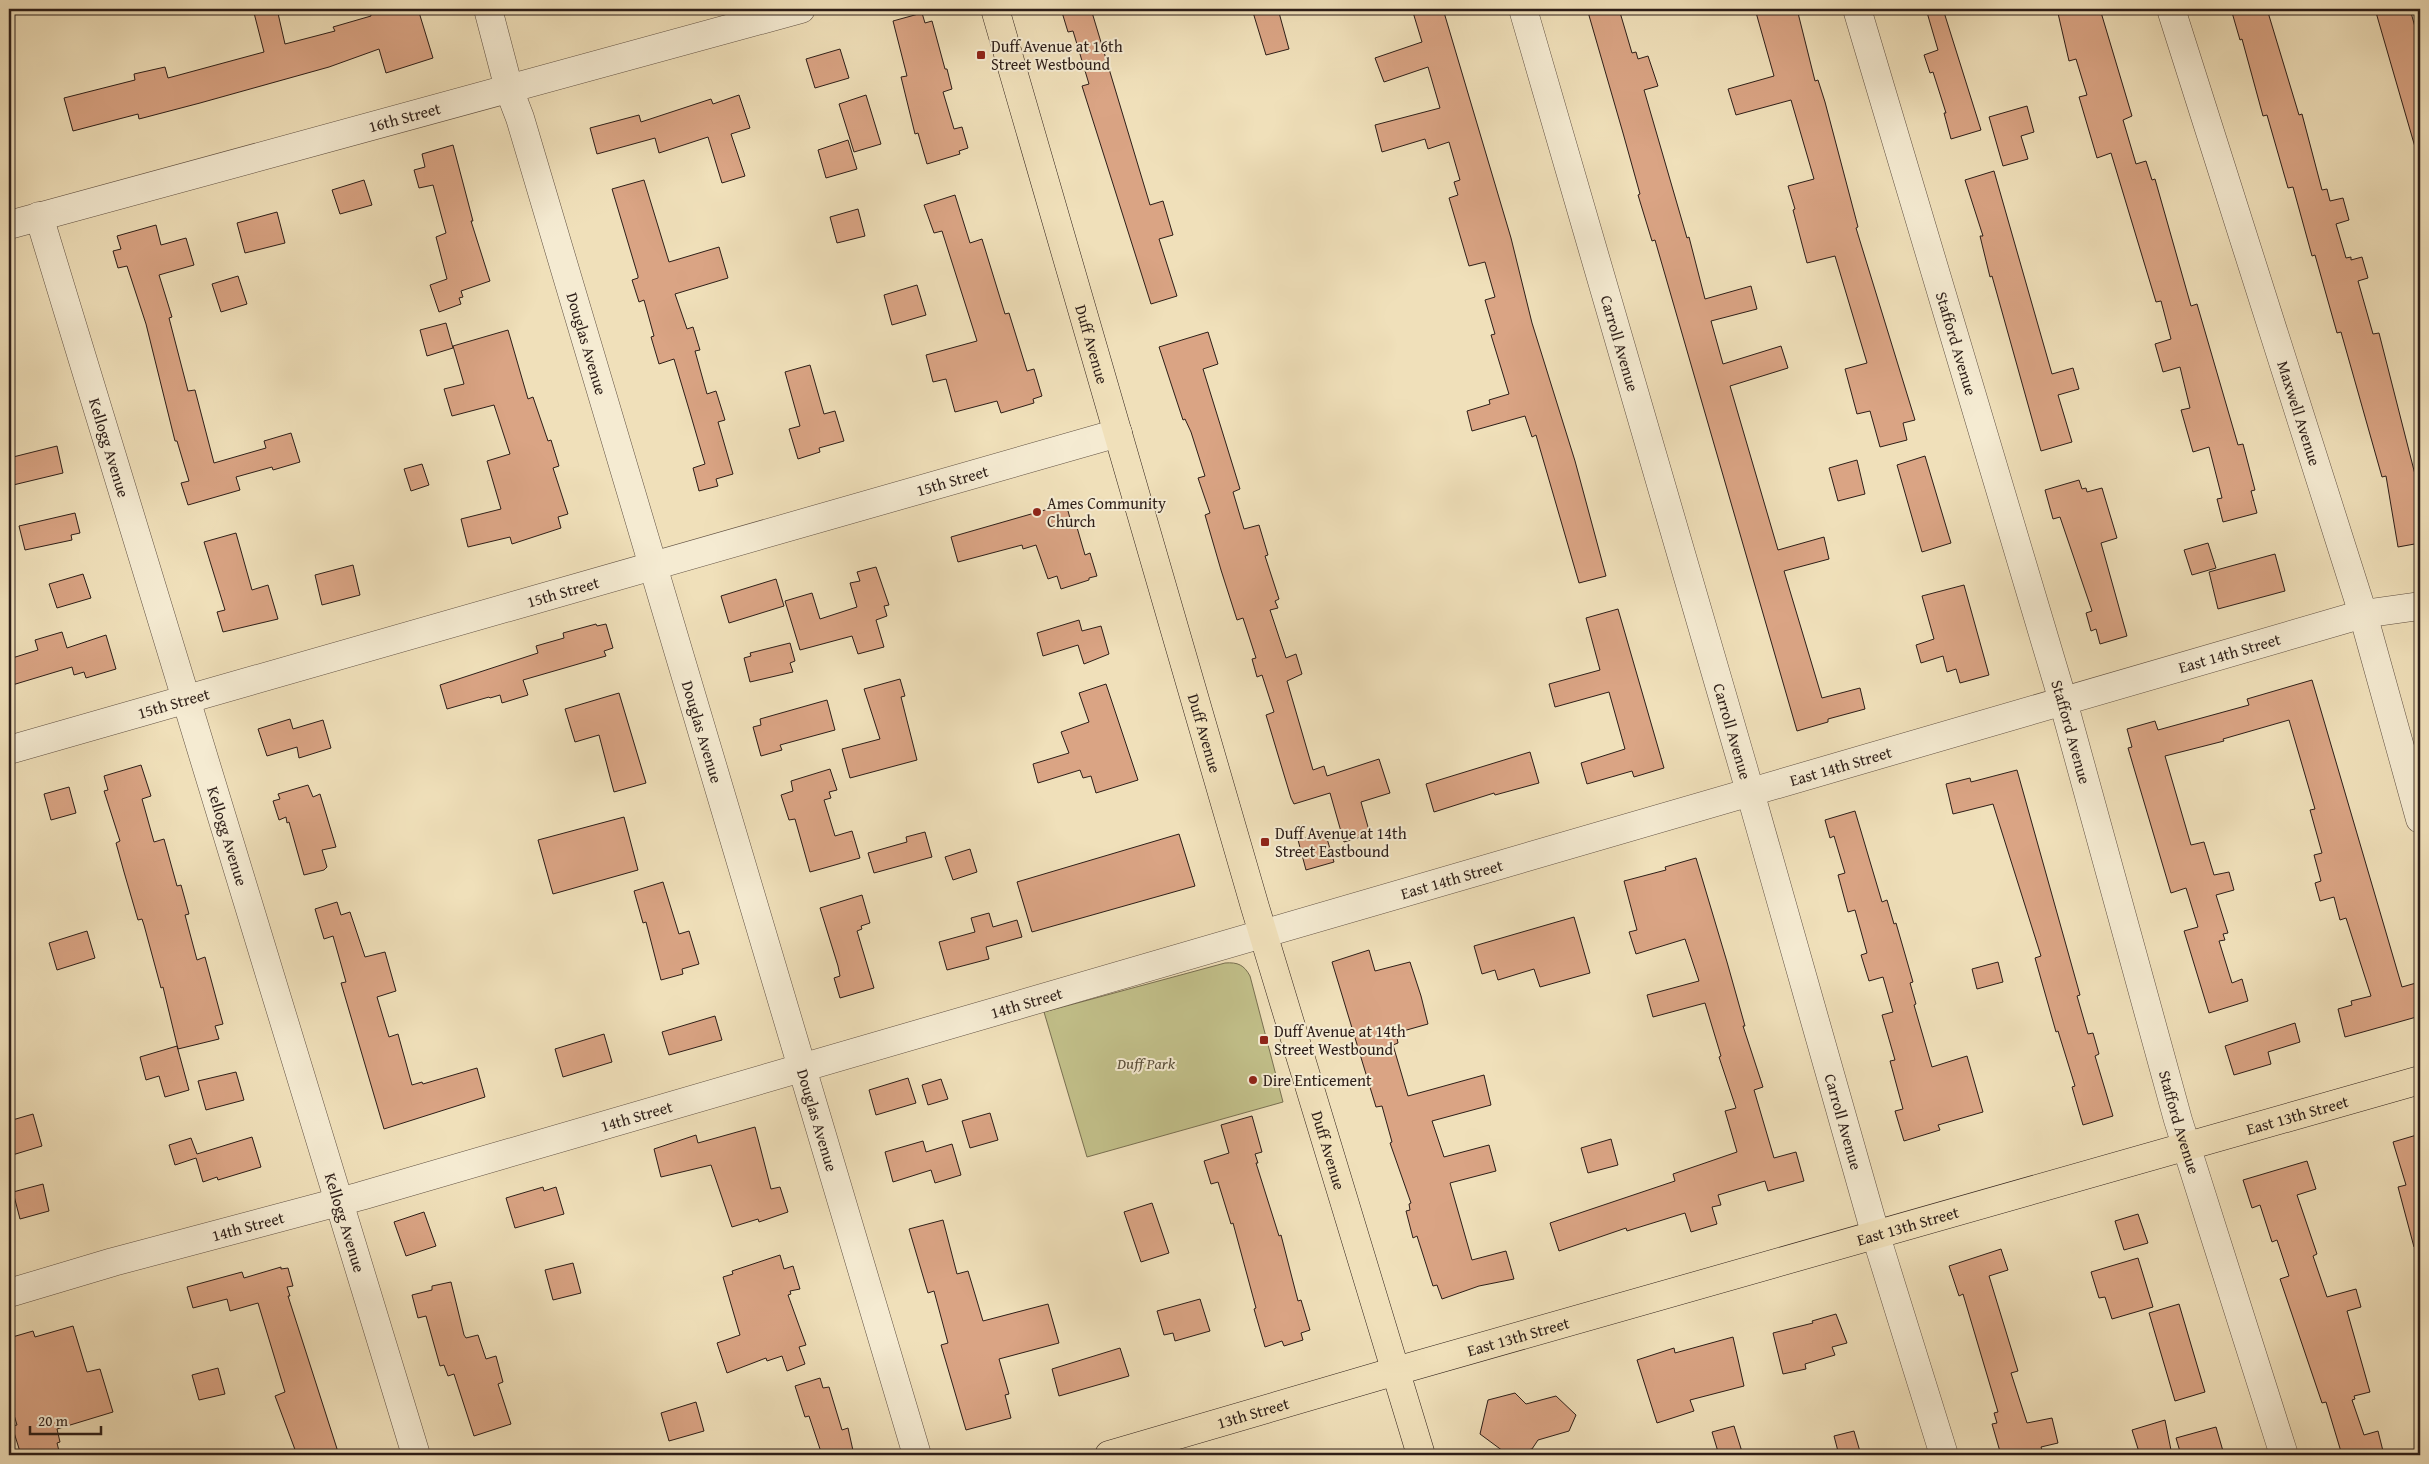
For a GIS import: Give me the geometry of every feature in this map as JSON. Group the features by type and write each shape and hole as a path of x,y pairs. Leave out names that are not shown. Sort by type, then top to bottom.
{"main road":[{"name":"Duff Avenue","path":"995,9 1263,933 1422,1455"},
{"name":"East 13th Street","path":"1396,1371 2420,1080"},
{"name":"13th Street","path":"1109,1455 1396,1371"}],"street":[{"name":"Douglas Avenue","path":"488,9 510,89 655,566 917,1455"},
{"name":"16th Street","path":"9,224 278,149 510,89 800,9"},
{"name":"Carroll Avenue","path":"1523,9 1751,793 1876,1236 1944,1455"},
{"name":"Stafford Avenue","path":"1857,9 2063,701 2186,1147 2284,1455"},
{"name":"Maxwell Avenue","path":"2171,9 2363,614 2420,819"},
{"name":"Kellogg Avenue","path":"39,216 416,1455"},
{"name":"15th Street","path":"9,750 1118,433"},
{"name":"East 14th Street","path":"1263,933 2363,614 2420,606"},
{"name":"14th Street","path":"9,1293 113,1262 339,1202 802,1069 1263,933"}],"green space":[{"name":"Duff Park","path":"1225,963 1240,965 1250,976 1283,1102 1087,1157 1044,1012"}],"building":[{"path":"253,9 277,9 285,44 335,31 333,27 371,16 370,9 418,9 433,58 386,73 379,49 329,67 200,103 139,119 138,114 73,131 64,98 135,80 134,74 165,67 168,78 264,52"},
{"path":"1061,9 1091,9 1150,205 1163,201 1173,235 1159,239 1177,296 1151,304 1082,86 1089,84 1073,31 1068,32"},
{"path":"1252,9 1278,9 1289,49 1266,55"},
{"path":"1412,9 1443,9 1511,238 1532,323 1575,461 1606,576 1579,583 1536,435 1532,437 1525,416 1472,431 1467,411 1490,404 1489,400 1509,394 1491,335 1495,334 1485,300 1495,297 1485,262 1469,266 1449,198 1458,195 1454,182 1460,180 1449,142 1428,149 1425,139 1382,152 1375,125 1440,108 1428,67 1384,82 1375,58 1422,42"},
{"path":"1599,9 1619,9 1632,53 1636,52 1638,59 1648,56 1658,86 1644,90 1687,238 1689,237 1705,299 1751,286 1757,309 1711,321 1723,364 1781,346 1788,368 1730,386 1778,550 1824,537 1829,559 1784,571 1822,698 1860,688 1865,709 1828,719 1828,722 1797,731 1655,240 1652,241 1638,195 1640,194 1588,12"},
{"path":"1755,9 1797,9 1815,81 1818,80 1825,102 1858,227 1856,228 1915,420 1903,423 1907,440 1880,447 1870,411 1857,414 1845,369 1867,363 1835,256 1807,263 1793,210 1795,209 1788,186 1814,179 1791,100 1736,115 1728,89 1774,76"},
{"path":"1926,9 1943,9 1981,130 1951,139 1944,113 1946,113 1933,72 1930,73 1924,55 1938,50"},
{"path":"2057,9 2100,9 2132,116 2123,120 2136,164 2146,161 2152,180 2155,179 2191,306 2197,304 2238,445 2243,444 2255,490 2251,491 2257,513 2223,522 2217,499 2222,498 2209,447 2193,452 2181,410 2190,408 2180,367 2163,372 2155,344 2171,339 2161,301 2156,302 2111,153 2097,158 2079,97 2087,95 2076,59 2069,61"},
{"path":"2231,9 2267,9 2299,115 2302,114 2322,190 2327,189 2330,201 2343,198 2349,220 2336,224 2346,258 2351,257 2351,260 2362,257 2368,278 2358,281 2373,334 2379,333 2420,494 2420,543 2398,547 2386,476 2382,477 2341,332 2337,333 2315,255 2312,256 2293,187 2288,188 2267,115 2263,116 2242,39 2240,40"},
{"path":"2375,9 2410,9 2420,45 2420,146 2415,147"},
{"path":"922,13 925,23 932,21 945,69 947,69 952,89 943,92 954,129 962,127 968,148 959,151 960,154 927,164 918,133 915,134 901,77 907,76 893,21"},
{"path":"840,49 849,78 815,88 806,59"},
{"path":"739,95 750,128 731,134 745,176 722,183 708,137 659,153 655,138 597,154 590,128 639,115 641,122 711,99 713,104"},
{"path":"866,95 881,144 854,152 839,104"},
{"path":"2027,106 2034,132 2021,136 2028,159 2003,166 1989,117"},
{"path":"848,140 857,169 826,178 818,150"},
{"path":"453,145 473,221 471,221 490,281 461,291 463,297 459,298 461,304 439,312 430,285 447,279 436,237 446,233 433,185 419,188 414,170 425,167 422,154"},
{"path":"1994,171 2052,374 2073,368 2079,389 2058,395 2072,442 2041,451 1992,276 1990,277 1980,236 1983,236 1965,180"},
{"path":"364,180 372,205 340,214 332,190"},
{"path":"644,180 669,262 719,247 728,278 675,294 687,329 693,327 700,350 695,351 707,394 716,391 725,420 718,422 733,474 716,479 718,486 699,491 693,468 705,464 674,359 659,364 651,337 654,336 644,300 639,302 632,280 638,278 638,276 612,189"},
{"path":"955,195 970,243 982,239 1005,314 1009,313 1027,371 1034,369 1042,396 1033,399 1034,403 1001,413 997,401 955,412 946,379 933,382 926,355 977,341 942,231 934,233 924,205"},
{"path":"858,209 865,236 837,243 830,217"},
{"path":"277,212 285,243 245,253 237,223"},
{"path":"156,225 161,245 186,238 194,265 159,275 172,317 169,318 188,391 195,390 214,463 266,448 264,441 291,433 300,462 273,470 272,467 236,477 240,490 188,505 181,483 189,481 177,441 175,441 146,324 127,266 118,268 113,251 121,249 117,236"},
{"path":"238,276 247,304 221,312 212,284"},
{"path":"917,285 926,315 892,325 884,295"},
{"path":"446,323 453,348 427,356 420,330"},
{"path":"508,330 528,399 533,397 548,441 551,440 559,466 553,468 568,514 558,517 561,528 512,544 510,537 468,547 461,519 501,509 487,461 510,454 494,405 452,416 444,389 464,384 453,346"},
{"path":"1208,332 1218,364 1203,369 1240,489 1233,492 1244,529 1259,525 1268,555 1265,556 1279,599 1275,601 1278,608 1270,610 1286,658 1296,654 1302,674 1287,681 1313,770 1324,766 1327,776 1379,759 1390,793 1361,802 1370,834 1344,842 1330,793 1294,804 1291,798 1266,715 1274,712 1262,675 1257,677 1252,659 1256,658 1243,618 1237,620 1205,515 1210,513 1198,478 1205,476 1191,432 1185,419 1183,420 1159,347"},
{"path":"810,365 824,414 835,411 844,441 819,448 820,452 798,459 789,429 800,426 785,372"},
{"path":"57,446 63,473 9,486 9,458"},
{"path":"1925,456 1951,543 1922,552 1897,465"},
{"path":"1857,460 1865,494 1838,501 1829,468"},
{"path":"422,464 429,485 411,491 404,469"},
{"path":"2079,480 2082,489 2086,488 2087,492 2102,488 2117,538 2101,543 2127,636 2100,644 2096,629 2091,631 2086,613 2092,611 2060,517 2053,519 2045,490"},
{"path":"1066,504 1072,525 1076,524 1085,555 1090,553 1097,576 1061,589 1057,576 1048,579 1036,545 1023,549 1022,545 958,562 951,537"},
{"path":"75,513 80,533 71,535 72,540 25,550 19,526"},
{"path":"236,533 252,590 268,585 278,619 223,632 217,612 225,610 204,542"},
{"path":"2208,543 2216,568 2192,575 2184,550"},
{"path":"2275,554 2285,591 2218,609 2209,572"},
{"path":"353,565 360,595 322,605 315,575"},
{"path":"876,567 889,605 884,606 887,616 876,620 884,647 858,654 852,636 800,650 785,601 812,593 820,619 857,607 850,583 860,581 857,572"},
{"path":"83,574 91,598 57,608 49,584"},
{"path":"776,579 784,606 729,623 721,596"},
{"path":"1964,585 1989,675 1960,683 1956,669 1947,672 1943,656 1921,663 1916,645 1934,639 1922,596"},
{"path":"1618,609 1664,768 1634,777 1632,771 1587,784 1581,763 1625,749 1609,692 1555,707 1549,684 1600,670 1586,618"},
{"path":"1079,620 1082,631 1101,626 1109,654 1084,664 1078,645 1043,656 1037,633"},
{"path":"596,624 597,626 606,624 613,648 604,651 606,656 523,680 528,695 502,703 500,695 447,709 440,685 538,653 536,646 564,638 563,633"},
{"path":"62,632 67,648 106,635 116,669 86,678 84,672 74,675 72,667 9,686 9,659 38,650 35,640"},
{"path":"790,643 795,661 790,663 793,672 750,682 744,658 751,656 750,653"},
{"path":"900,679 905,696 901,697 917,760 850,778 842,749 880,739 864,689"},
{"path":"2312,680 2402,987 2416,983 2420,997 2420,1016 2345,1037 2338,1009 2352,1005 2351,1001 2371,996 2346,918 2340,920 2334,897 2320,901 2315,883 2321,881 2314,855 2322,853 2310,810 2315,809 2289,720 2223,739 2224,741 2165,756 2191,845 2204,842 2214,875 2229,872 2234,890 2216,895 2228,933 2223,934 2225,940 2219,941 2232,983 2242,979 2248,1001 2209,1013 2184,931 2198,927 2186,888 2171,893 2128,748 2132,747 2127,729 2155,721 2158,730 2249,705 2247,699"},
{"path":"1106,684 1138,780 1096,793 1091,776 1083,778 1080,770 1038,783 1033,764 1069,753 1061,732 1089,722 1079,693"},
{"path":"619,693 646,783 614,792 599,735 575,742 565,709"},
{"path":"827,700 835,730 780,745 782,750 761,756 753,727 761,725 760,719"},
{"path":"290,719 293,729 323,720 331,748 299,758 297,747 267,756 258,729"},
{"path":"1530,752 1539,783 1495,795 1494,793 1434,812 1426,784"},
{"path":"141,765 151,796 142,799 154,842 164,839 177,886 181,885 189,914 185,915 197,960 205,957 223,1024 215,1026 219,1039 178,1049 163,987 161,988 144,925 142,919 138,920 124,872 116,843 120,841 104,791 108,790 104,776"},
{"path":"830,769 837,790 829,792 831,798 824,800 835,836 852,831 860,858 810,872 795,819 789,820 781,795 793,791 791,781"},
{"path":"2017,770 2080,995 2077,996 2088,1034 2093,1033 2099,1054 2095,1056 2113,1116 2083,1125 2072,1087 2075,1086 2058,1031 2056,1032 2035,958 2041,956 1993,804 1953,814 1946,784 1970,778 1971,782"},
{"path":"308,785 313,797 320,794 336,847 322,850 327,867 324,870 304,875 289,822 287,823 286,817 279,820 273,801 280,799 278,794"},
{"path":"69,787 76,813 51,820 44,794"},
{"path":"1855,811 1882,902 1887,900 1894,924 1896,923 1913,982 1910,983 1916,1004 1914,1005 1932,1067 1967,1056 1983,1112 1938,1125 1940,1130 1904,1141 1895,1111 1903,1109 1890,1061 1895,1060 1882,1015 1893,1012 1883,977 1869,981 1861,955 1867,953 1855,910 1848,912 1838,875 1845,873 1834,836 1830,838 1825,820"},
{"path":"624,817 638,870 553,894 538,840"},
{"path":"925,832 932,857 874,873 868,853 907,842 906,837"},
{"path":"1325,832 1334,862 1306,870 1298,840"},
{"path":"1179,834 1195,886 1032,932 1017,882"},
{"path":"970,849 977,872 953,880 945,857"},
{"path":"1696,858 1745,1026 1743,1026 1763,1087 1754,1090 1774,1158 1796,1152 1804,1181 1768,1191 1765,1181 1718,1195 1721,1205 1712,1207 1717,1224 1691,1232 1685,1213 1627,1231 1626,1228 1559,1251 1550,1223 1675,1181 1673,1174 1737,1152 1725,1111 1736,1108 1719,1057 1721,1056 1705,1003 1653,1017 1647,995 1699,981 1685,939 1636,954 1629,932 1637,930 1624,881 1666,870 1665,867"},
{"path":"663,882 679,934 689,931 699,964 682,969 683,974 661,980 646,922 643,923 634,891"},
{"path":"862,895 870,923 861,926 862,929 857,931 874,988 840,998 834,978 840,976 838,966 820,908"},
{"path":"337,902 341,915 350,912 365,957 385,952 396,991 377,997 389,1037 398,1034 412,1085 422,1082 423,1084 477,1068 485,1097 384,1129 341,983 346,982 333,936 324,939 315,909"},
{"path":"989,913 993,927 1017,920 1022,937 986,947 989,959 947,970 939,942 975,932 971,918"},
{"path":"1574,917 1590,973 1540,987 1534,969 1498,980 1495,970 1482,974 1474,946"},
{"path":"87,931 95,958 57,970 49,943"},
{"path":"1369,950 1375,971 1410,962 1421,996 1428,1024 1396,1033 1398,1043 1393,1045 1408,1096 1484,1075 1491,1105 1432,1121 1444,1157 1489,1145 1496,1171 1450,1183 1472,1260 1506,1251 1514,1279 1479,1286 1442,1299 1437,1285 1433,1286 1417,1236 1413,1238 1406,1211 1410,1210 1409,1204 1411,1203 1390,1143 1392,1142 1382,1106 1376,1107 1332,962"},
{"path":"1998,962 2003,982 1977,989 1972,969"},
{"path":"715,1016 722,1040 669,1055 662,1032"},
{"path":"2295,1023 2300,1042 2268,1052 2271,1064 2234,1075 2225,1046"},
{"path":"604,1034 612,1062 563,1077 555,1049"},
{"path":"177,1046 189,1090 165,1097 159,1076 146,1080 140,1057"},
{"path":"236,1072 244,1100 206,1110 198,1081"},
{"path":"908,1078 916,1103 876,1115 869,1090"},
{"path":"941,1079 948,1099 928,1105 922,1085"},
{"path":"990,1113 998,1140 970,1148 962,1121"},
{"path":"33,1114 42,1146 9,1156 9,1121"},
{"path":"1252,1116 1262,1152 1255,1154 1258,1163 1256,1163 1279,1236 1281,1235 1298,1301 1301,1300 1310,1330 1301,1333 1303,1340 1284,1346 1282,1341 1265,1347 1233,1223 1231,1224 1218,1182 1211,1184 1204,1161 1229,1153 1221,1125"},
{"path":"755,1127 771,1189 780,1187 788,1212 759,1222 758,1219 732,1227 711,1165 661,1177 654,1149 696,1135 698,1143"},
{"path":"2420,1134 2420,1246 2414,1247 2398,1187 2406,1185 2393,1142"},
{"path":"252,1137 261,1167 218,1180 217,1177 203,1182 196,1158 175,1165 169,1145 191,1138 197,1154"},
{"path":"1611,1139 1618,1165 1588,1173 1581,1148"},
{"path":"923,1141 926,1152 952,1144 961,1175 935,1183 931,1170 893,1182 885,1152"},
{"path":"2307,1161 2316,1189 2297,1195 2317,1254 2313,1256 2327,1297 2356,1289 2361,1307 2347,1311 2370,1392 2354,1396 2355,1399 2352,1400 2364,1435 2378,1431 2384,1455 2342,1455 2326,1402 2322,1403 2280,1279 2289,1276 2277,1240 2272,1242 2260,1205 2252,1208 2243,1180"},
{"path":"43,1184 49,1211 20,1219 13,1192"},
{"path":"543,1187 544,1191 556,1187 564,1214 515,1228 506,1198"},
{"path":"1152,1203 1169,1253 1141,1262 1124,1212"},
{"path":"424,1212 436,1246 406,1256 394,1222"},
{"path":"2138,1214 2148,1243 2124,1250 2115,1221"},
{"path":"943,1220 957,1274 968,1271 983,1321 1048,1304 1059,1343 999,1359 1009,1394 1005,1395 1011,1418 966,1430 941,1345 948,1343 934,1291 928,1293 909,1229"},
{"path":"2001,1249 2008,1270 1989,1276 2018,1371 2011,1373 2027,1423 2052,1418 2058,1443 2041,1447 2044,1455 2001,1455 1992,1424 1997,1423 1994,1413 1998,1412 1963,1294 1959,1296 1949,1266"},
{"path":"780,1255 784,1269 793,1266 800,1289 790,1291 791,1294 788,1295 806,1345 799,1347 805,1364 787,1371 782,1356 767,1361 766,1358 727,1373 717,1343 740,1335 723,1277 733,1274 732,1271"},
{"path":"2138,1258 2153,1307 2112,1319 2105,1297 2099,1298 2091,1272"},
{"path":"573,1263 581,1293 553,1300 545,1270"},
{"path":"281,1267 281,1269 288,1268 293,1286 287,1287 290,1296 288,1296 339,1455 297,1455 275,1396 285,1392 258,1303 230,1311 227,1299 193,1308 187,1287 242,1272 244,1278"},
{"path":"451,1282 464,1335 466,1338 478,1335 486,1359 496,1356 503,1382 498,1384 511,1424 474,1436 454,1374 448,1376 444,1365 440,1366 426,1316 418,1318 412,1295 432,1290 432,1286"},
{"path":"1200,1299 1210,1331 1175,1341 1173,1333 1164,1335 1157,1311"},
{"path":"2179,1304 2205,1392 2175,1401 2149,1313"},
{"path":"1836,1314 1847,1343 1832,1347 1835,1355 1805,1364 1806,1369 1783,1374 1773,1333 1813,1323 1812,1321"},
{"path":"73,1326 87,1372 100,1369 113,1412 57,1429 60,1442 57,1443 60,1455 21,1455 12,1426 17,1425 9,1398 9,1338 33,1331 35,1337"},
{"path":"1733,1337 1744,1386 1690,1400 1694,1411 1657,1423 1637,1360 1674,1348 1675,1353"},
{"path":"1120,1348 1129,1376 1059,1396 1052,1369"},
{"path":"218,1368 225,1394 199,1400 192,1375"},
{"path":"820,1378 823,1388 829,1387 842,1430 848,1428 854,1455 822,1455 809,1416 805,1417 795,1386"},
{"path":"1515,1393 1526,1404 1556,1396 1576,1415 1569,1431 1538,1440 1532,1449 1507,1454 1480,1434 1488,1400"},
{"path":"696,1402 704,1431 669,1441 661,1413"},
{"path":"2165,1420 2171,1450 2155,1455 2140,1455 2132,1430"},
{"path":"1734,1426 1743,1455 1719,1455 1712,1432"},
{"path":"2216,1427 2223,1451 2209,1455 2181,1455 2176,1438"},
{"path":"1854,1431 1861,1455 1839,1455 1834,1436"}],"place":[{"name":"Duff Avenue at 16th Street Westbound","path":"981,55"},
{"name":"Ames Community Church","path":"1037,512"},
{"name":"Duff Avenue at 14th Street Eastbound","path":"1265,842"},
{"name":"Duff Avenue at 14th Street Westbound","path":"1264,1040"},
{"name":"Dire Enticement","path":"1253,1080"}]}
